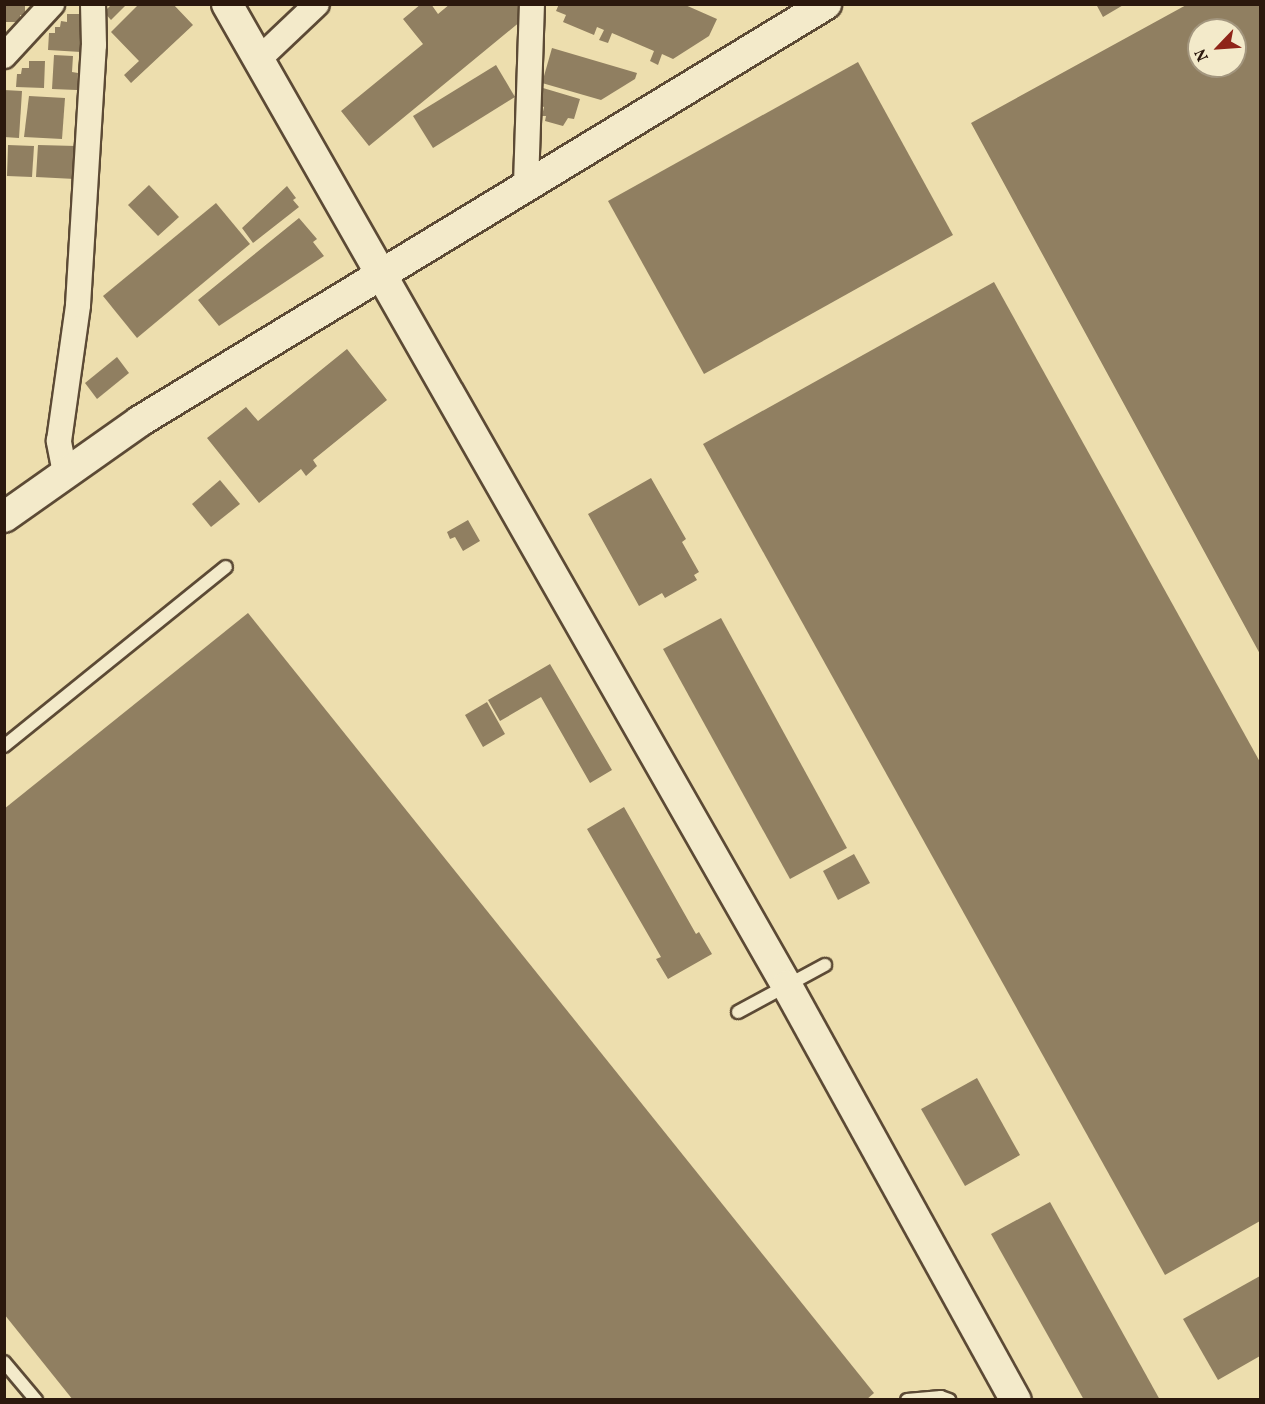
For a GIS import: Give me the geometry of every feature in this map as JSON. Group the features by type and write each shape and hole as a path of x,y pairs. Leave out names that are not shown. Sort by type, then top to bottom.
{"street":[{"path":"4,56 52,4"},
{"path":"65,473 59,441 78,305 94,45 93,4"},
{"path":"227,4 787,986 1016,1400"},
{"path":"258,60 317,4"},
{"path":"526,184 532,4"},
{"path":"4,517 140,421 526,184 826,4"}],"lane":[{"path":"4,746 226,567"},
{"path":"738,1012 825,965"},
{"path":"4,1362 36,1400"},
{"path":"908,1400 941,1397 949,1400"}],"building":[{"path":"4,4 25,4 25,15 20,15 20,22 4,22"},
{"path":"112,4 127,4 111,20 104,12"},
{"path":"139,4 173,4 193,25 131,83 124,75 139,61 111,32"},
{"path":"421,4 431,4 438,14 450,4 520,4 521,21 369,146 341,111 423,44 403,19"},
{"path":"559,4 683,4 717,19 709,36 673,59 662,54 658,65 650,61 654,51 612,33 608,43 599,40 604,30 597,27 594,35 563,22 566,15 556,11"},
{"path":"1096,4 1125,4 1103,17"},
{"path":"1188,4 1260,4 1260,654 971,123"},
{"path":"67,14 84,14 81,52 48,50 49,33 55,33 55,27 60,27 61,21 67,22"},
{"path":"552,48 637,73 635,79 601,100 542,83"},
{"path":"54,55 73,56 72,72 78,73 77,90 52,89"},
{"path":"29,61 45,61 44,88 16,87 17,74 21,74 22,68 29,68"},
{"path":"858,62 953,235 704,374 608,201"},
{"path":"496,65 515,97 433,148 413,116"},
{"path":"543,88 580,99 574,119 568,118 563,126 545,121 546,116 542,116 544,107 538,105"},
{"path":"4,90 22,91 19,138 4,137"},
{"path":"29,96 65,98 62,139 24,137"},
{"path":"8,145 34,146 32,177 7,176"},
{"path":"38,145 76,146 75,179 36,177"},
{"path":"149,185 179,217 158,236 128,205"},
{"path":"287,186 296,198 293,200 299,207 253,243 242,228"},
{"path":"216,203 250,244 137,338 103,296"},
{"path":"299,218 317,239 313,242 324,256 219,326 198,300"},
{"path":"994,282 1260,762 1260,1221 1165,1275 703,444"},
{"path":"347,349 387,400 313,460 317,466 306,476 301,469 259,503 207,438 246,407 258,421"},
{"path":"117,357 129,373 97,399 85,383"},
{"path":"651,478 686,539 682,542 699,572 694,575 697,580 665,598 662,593 639,606 588,514"},
{"path":"220,480 240,504 211,527 192,504"},
{"path":"468,520 480,541 463,551 455,537 450,539 447,532"},
{"path":"248,613 874,1393 866,1400 73,1400 4,1314 4,809"},
{"path":"721,618 847,848 790,879 663,649"},
{"path":"550,664 612,770 590,783 541,697 500,721 488,700"},
{"path":"487,702 505,734 483,747 465,715"},
{"path":"624,807 696,934 699,932 712,954 668,979 656,959 661,957 587,829"},
{"path":"854,854 870,883 838,900 823,871"},
{"path":"977,1078 1020,1155 965,1186 921,1109"},
{"path":"1050,1202 1160,1400 1084,1400 991,1234"},
{"path":"1260,1276 1260,1356 1218,1380 1183,1319"}]}
